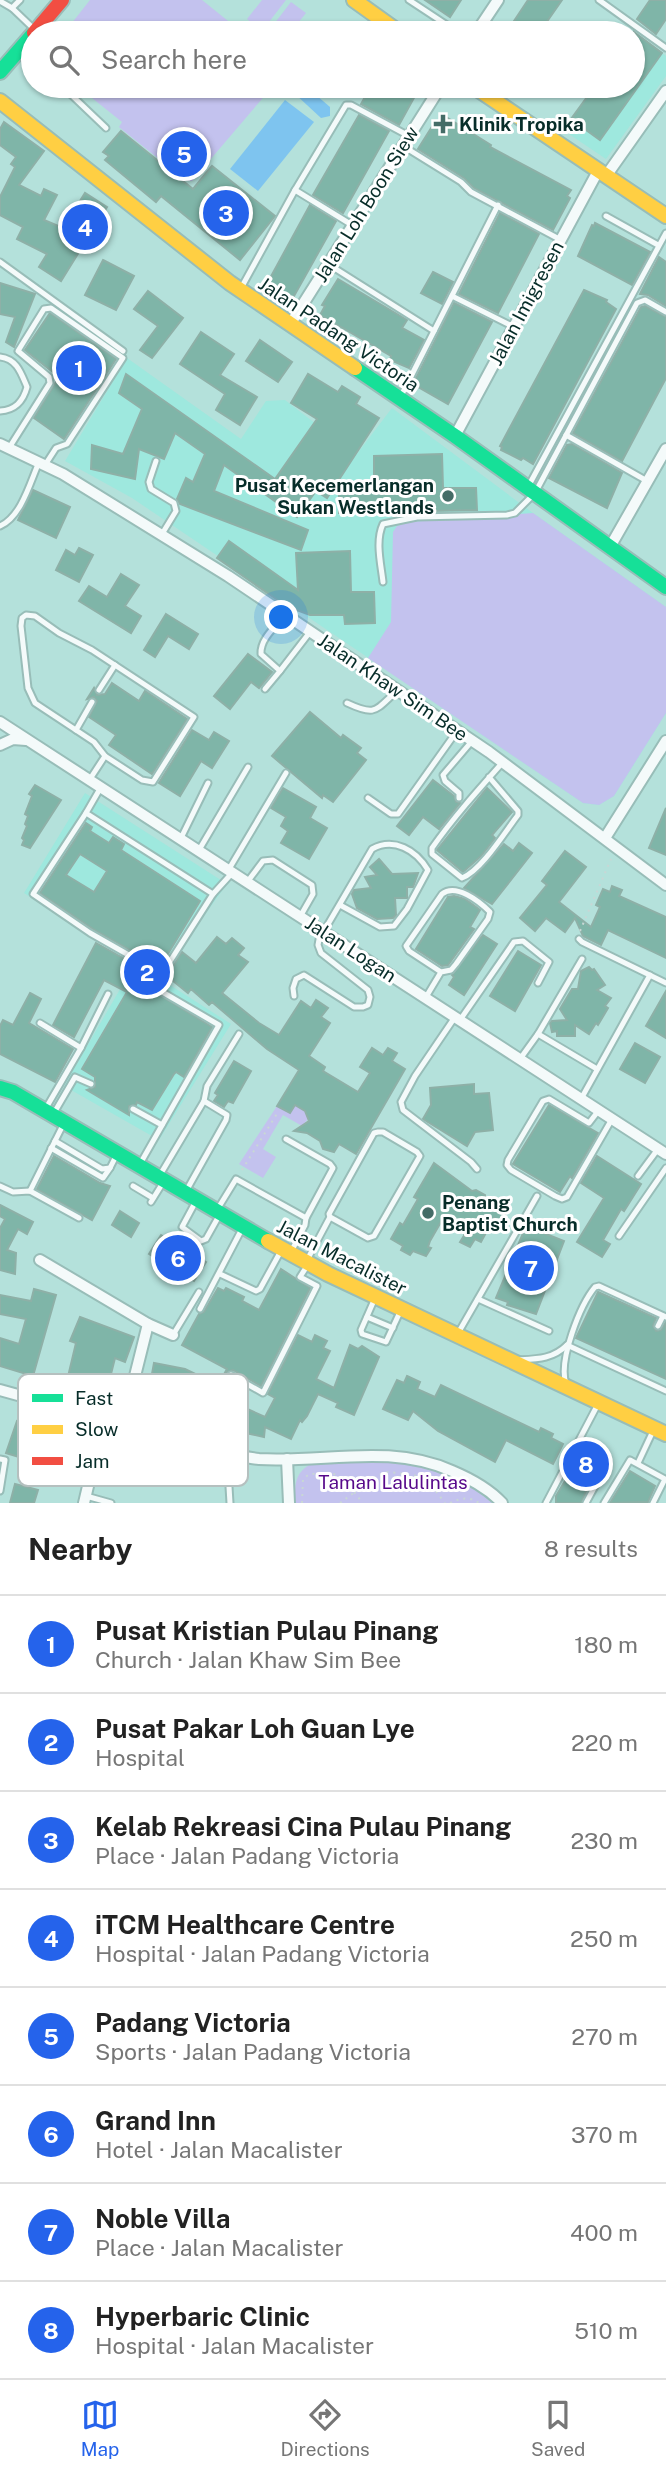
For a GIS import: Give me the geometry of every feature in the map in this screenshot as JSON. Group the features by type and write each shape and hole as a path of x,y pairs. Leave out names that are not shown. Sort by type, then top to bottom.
{"main road":[{"path":"44,21 62,0"},
{"path":"354,0 383,21"},
{"path":"0,72 21,48"},
{"path":"491,98 666,216"},
{"name":"Jalan Padang Victoria","path":"0,101 240,290 455,436 666,587"},
{"name":"Jalan Macalister","path":"0,1080 6,1090 286,1251 376,1297 660,1431"}],"street":[{"path":"483,21 498,0"},
{"name":"Jalan Imigresen","path":"455,436 561,240 602,173 666,91"},
{"name":"Jalan Loh Boon Siew","path":"291,323 433,98"},
{"name":"Jalan Khaw Sim Bee","path":"5,446 42,464 162,534 398,690 503,762 666,885"},
{"path":"610,547 666,449"},
{"name":"Jalan Logan","path":"0,722 662,1152"},
{"path":"0,745 13,739 25,739 35,743"},
{"path":"605,838 666,741"},
{"path":"40,1260 148,1324 173,1335"},
{"path":"136,1374 148,1324"},
{"path":"0,1390 18,1395"},
{"path":"248,1456 287,1459 386,1454 411,1457 466,1477 483,1486 502,1503"},
{"path":"287,1459 289,1503"}],"lane":[{"path":"12,9 20,0"},
{"path":"410,0 441,21"},
{"path":"598,0 628,21"},
{"path":"611,9 617,0"},
{"path":"0,1 23,21"},
{"path":"645,33 666,48"},
{"path":"75,98 106,128"},
{"path":"240,290 346,105 351,105 406,141 461,181 471,192 561,240"},
{"path":"295,190 352,226"},
{"path":"400,398 498,205"},
{"path":"606,216 658,245"},
{"path":"531,490 666,233"},
{"path":"0,262 123,351"},
{"path":"328,264 434,331"},
{"path":"452,296 513,327"},
{"path":"383,582 379,532 386,522 416,517 515,513 566,436 636,303 645,300 666,312"},
{"path":"0,526 8,523 17,513 42,464 55,448 67,444 123,358 51,308 44,309 18,351 51,380 5,446"},
{"path":"0,357 13,361 27,387 19,405 0,411"},
{"path":"566,436 647,481"},
{"path":"156,461 149,482 151,489 174,503 176,511 162,534"},
{"path":"26,615 35,617 116,665 192,715 194,719 153,782 145,782 105,756 94,742 75,730 50,715 31,697 21,626 22,618 26,615"},
{"path":"280,671 261,654 260,649 285,615"},
{"path":"265,689 310,632"},
{"path":"99,690 116,665"},
{"path":"348,703 367,712 374,711 398,690"},
{"path":"75,730 92,702"},
{"path":"368,798 391,814 398,814 457,731"},
{"path":"459,798 459,793 445,781 443,775 472,741"},
{"path":"90,779 105,756"},
{"path":"489,777 518,811 518,815 479,865 462,878 432,854 432,848 489,777 503,762"},
{"path":"199,850 248,767"},
{"path":"139,1166 219,1025 152,986 231,871 286,774"},
{"path":"181,838 208,783"},
{"path":"101,786 33,894 90,933 162,974"},
{"path":"86,813 213,894"},
{"path":"294,996 296,979 304,975 354,1007 368,1005 368,990 320,953 318,945 322,930 340,905 372,849 383,843 396,843 423,861 428,870 407,909 394,926 380,927 340,905"},
{"path":"248,881 263,861 273,860 293,872 312,885 313,894 300,916"},
{"path":"425,997 441,972 451,970 456,964 488,919 490,912 455,889 448,889 442,894 406,947 441,972"},
{"path":"579,939 666,983"},
{"path":"477,1169 403,1110 401,1101 457,1018 514,942 523,942 549,962 538,983"},
{"path":"520,1059 538,1034 582,959"},
{"path":"581,1099 650,975"},
{"path":"30,1191 55,1141 54,1116 81,1048 107,995"},
{"path":"40,1023 81,1048"},
{"path":"133,1186 152,1200 204,1101 207,1086 239,1034"},
{"path":"538,1034 597,1069"},
{"path":"54,1116 75,1077 91,1084"},
{"path":"599,1110 589,1123 549,1099 543,1101 507,1165 555,1196 562,1199 567,1197 612,1119"},
{"path":"204,1101 227,1115 191,1197 182,1223 183,1230 204,1240 236,1179 306,1218"},
{"path":"133,1109 162,1125"},
{"path":"248,1384 264,1393 317,1286 300,1277 330,1217 330,1211 374,1133 383,1132 418,1152 419,1160 374,1236 368,1238 330,1217"},
{"path":"220,1274 256,1291 260,1289 305,1225 306,1218 333,1168 286,1139"},
{"path":"55,1141 102,1170 110,1168"},
{"path":"51,1148 99,1177 105,1177 117,1154"},
{"path":"638,1176 662,1152"},
{"path":"619,1236 666,1168"},
{"path":"0,1186 13,1192 30,1191 79,1219"},
{"path":"457,1335 537,1196"},
{"path":"200,1309 243,1227"},
{"path":"567,1387 563,1370 567,1345 595,1287 599,1286 665,1316 658,1326"},
{"path":"173,1335 199,1292"},
{"path":"376,1297 361,1330 362,1334 383,1343 388,1341 402,1309"},
{"path":"478,1299 549,1331"},
{"path":"367,1317 393,1328"},
{"path":"510,1360 546,1358 558,1354 567,1345"},
{"path":"567,1345 666,1391"},
{"path":"546,1503 599,1402"},
{"path":"638,1463 660,1431"},
{"path":"579,1442 607,1457 608,1462 586,1503"},
{"path":"0,1459 5,1460 0,1491"},
{"path":"604,1503 628,1462 632,1460 665,1479 653,1503"},
{"path":"85,1500 111,1503"}],"path":[{"path":"579,939 617,846"},
{"path":"236,1179 278,1112"},
{"path":"302,1503 301,1483 307,1475 334,1472 363,1503"},
{"path":"340,1503 378,1475 400,1473 428,1481 445,1503"},
{"path":"450,1503 463,1497 479,1503"}],"shaded area":[{"path":"645,41 666,56 666,76 606,159 563,130 586,98 645,98"},
{"path":"299,98 320,98 330,107 330,116 321,118"},
{"path":"285,100 314,122 258,191 230,169"},
{"path":"127,358 241,439 266,401 285,400 356,455 392,408 666,607 666,713 614,796 599,805 583,803 132,498 65,461"},
{"path":"85,793 227,884 159,978 231,1024 159,1140 64,1086 134,965 24,893"}],"green space":[{"path":"90,0 202,0 228,21 73,21"},
{"path":"262,0 286,0 270,21 247,19"},
{"path":"291,2 306,13 300,21 276,21"},
{"path":"92,98 263,98 192,181 185,180 119,127 122,122"},
{"path":"533,513 666,607 666,713 614,796 599,805 583,803 368,658 391,622 393,532 397,526 409,522"},
{"path":"295,1105 308,1113 308,1119 302,1126 283,1115 263,1149 276,1157 263,1178 239,1164 277,1106 289,1112"},
{"name":"Taman Lalulintas","path":"372,1460 404,1463 436,1471 466,1484 492,1503 295,1503 298,1476 311,1464"}],"building":[{"path":"425,0 461,0 450,17"},
{"path":"528,0 562,0 547,21 514,21"},
{"path":"650,0 666,0 666,19 656,34 645,25 645,21 637,19"},
{"path":"645,40 662,53 645,77"},
{"path":"364,98 414,98 399,125 361,104"},
{"path":"586,98 630,98 600,140 571,119"},
{"path":"359,115 389,131 343,213 313,195"},
{"path":"443,115 491,145 490,147 571,190 567,196 570,198 553,230 474,188 464,178 418,149 435,122 438,124"},
{"path":"4,122 44,151 19,185 41,196 44,189 57,195 44,220 63,228 85,193 107,207 61,281 39,267 47,254 17,239 23,227 0,215 0,197 15,167 11,164 16,157 0,145 0,129"},
{"path":"121,131 193,189 212,166 275,216 240,260 161,196 156,202 105,160 109,156 103,152"},
{"path":"310,205 336,221 289,305 263,291"},
{"path":"500,213 539,234 498,313 459,294"},
{"path":"595,223 650,252 632,285 578,256"},
{"path":"659,257 666,262 666,306 648,295 640,294"},
{"path":"103,260 134,276 116,310 85,295"},
{"path":"433,272 453,282 442,304 421,293"},
{"path":"338,279 407,320 402,328 424,340 409,368 390,360 391,356 320,315 325,306 322,305"},
{"path":"0,283 35,294 14,347 6,342 15,317 0,314"},
{"path":"584,290 607,300 606,302 616,309 533,464 501,450 500,446"},
{"path":"148,291 183,318 152,358 140,350 158,326 134,309"},
{"path":"454,303 492,322 448,404 413,384"},
{"path":"645,306 666,317 666,378 622,461 573,433 641,307"},
{"path":"50,313 116,359 64,439 34,418 59,377 25,350"},
{"path":"201,332 234,354 220,375 257,397 240,425 216,410 225,394 180,364"},
{"path":"260,340 292,362 278,382 246,361"},
{"path":"126,374 275,479 317,419 291,403 308,374 338,392 342,386 360,397 356,404 379,418 327,498 316,491 297,517 224,465 214,491 308,530 301,550 180,504 177,499 186,478 193,482 205,454 175,433 164,459 139,449 135,479 91,469 92,445 123,454 142,409 119,393"},
{"path":"572,444 622,473 607,508 549,478 567,445"},
{"path":"442,454 443,488 476,488 477,510 339,513 339,490 374,490 374,456"},
{"path":"33,490 70,507 56,538 18,520"},
{"path":"229,541 298,590 296,553 350,551 351,592 374,592 375,623 345,624 344,615 310,615 286,606 217,558"},
{"path":"79,548 93,555 79,582 56,570 66,550 75,555"},
{"path":"121,574 139,585 125,606 141,616 131,633 79,601 89,586 107,597"},
{"path":"166,614 198,634 189,649 168,636 155,657 144,650"},
{"path":"248,654 272,672 259,688 251,682 230,709 214,696"},
{"path":"112,683 139,701 145,691 187,719 152,774 109,745 116,735 89,717 97,701 94,697 87,699 94,688 97,695 105,694"},
{"path":"310,712 341,738 343,735 361,748 357,753 366,760 333,802 323,795 322,798 272,756"},
{"path":"192,730 209,740 214,732 229,741 212,768 201,761 180,796 159,783"},
{"path":"433,780 460,803 439,829 423,817 409,835 397,826"},
{"path":"35,785 61,800 30,848 22,845 22,838 27,826 25,824 28,816 25,814 32,796 29,794"},
{"path":"283,788 316,807 310,818 327,828 309,859 281,843 288,831 281,826 286,817 271,808"},
{"path":"487,788 512,812 492,835 495,838 481,856 463,872 437,850"},
{"path":"666,808 666,855 649,848"},
{"path":"86,823 92,827 90,831 109,843 113,837 124,844 121,850 200,901 160,967 93,929 40,893","holes":["80,854 107,871 94,892 66,875"]},
{"path":"519,843 532,853 492,904 464,888 504,844 513,851"},
{"path":"565,851 586,867 559,902 591,927 600,907 596,905 603,889 610,892 612,886 622,890 619,896 666,917 666,958 608,930 601,945 583,936 575,918 565,932 546,918 535,931 520,918 547,885 542,881"},
{"path":"379,859 392,874 418,873 413,887 407,887 407,898 395,898 396,915 393,918 377,919 357,908 352,894 354,890 371,888 365,877 377,875 370,867"},
{"path":"448,897 465,899 480,910 470,927 474,929 448,965 442,966 416,949"},
{"path":"483,935 497,944 464,995 449,985 454,977 452,975"},
{"path":"217,937 226,944 232,938 244,948 238,955 248,962 222,993 259,1023 279,1035 301,1001 311,1008 316,1000 328,1008 321,1017 330,1023 309,1056 325,1067 323,1071 358,1092 370,1073 360,1067 372,1048 383,1055 388,1048 397,1053 392,1061 405,1069 356,1154 339,1144 334,1152 323,1149 320,1141 307,1133 294,1131 309,1121 305,1111 295,1105 290,1113 277,1106 299,1070 267,1049 212,1002 209,1005 191,989 188,993 167,976 182,952 196,963"},
{"path":"96,943 128,961 122,972 212,1027 184,1077 176,1072 174,1074 152,1110 137,1102 136,1105 129,1106 129,1115 87,1090 95,1087 95,1077 82,1069 127,992 104,980 74,1037 53,1025"},
{"path":"518,951 541,965 515,1011 490,996"},
{"path":"589,967 594,969 605,985 597,990 611,998 605,1006 608,1008 589,1034 575,1025 575,1036 557,1036 557,1031 552,1032 550,1023 567,1020 560,1009 572,989 578,989 581,971"},
{"path":"666,991 666,1038 646,1026"},
{"path":"30,993 41,999 29,1023 73,1049 55,1082 0,1054 0,1026 3,1020 13,1025"},
{"path":"635,1043 660,1057 645,1083 620,1069"},
{"path":"234,1061 251,1071 233,1103 228,1101 224,1107 214,1101 218,1095 215,1093"},
{"path":"474,1084 474,1094 489,1093 493,1130 475,1132 467,1146 423,1119 431,1105 430,1088"},
{"path":"549,1105 598,1133 572,1178 570,1176 560,1192 513,1164"},
{"path":"54,1156 110,1186 92,1220 37,1189"},
{"path":"597,1156 641,1184 624,1211 621,1209 603,1240 610,1244 602,1257 577,1242 604,1198 581,1183"},
{"path":"434,1163 472,1191 476,1190 507,1210 501,1222 494,1218 481,1242 475,1239 470,1247 460,1242 465,1234 459,1231 463,1225 445,1215 430,1241 428,1247 431,1248 426,1256 413,1251 410,1255 401,1250 403,1246 391,1239 400,1223 403,1225 418,1199 414,1197"},
{"path":"0,1205 33,1222 27,1234 18,1229 7,1250 16,1253 15,1274 0,1270 0,1228 5,1219 0,1216"},
{"path":"120,1211 139,1223 131,1237 112,1225"},
{"path":"526,1226 564,1241 536,1314 507,1305 508,1302 496,1298"},
{"path":"161,1235 206,1262 194,1281 149,1254"},
{"path":"281,1269 310,1288 261,1386 248,1379 248,1374 233,1370 224,1374 227,1369 182,1345 199,1314 204,1312 218,1288 224,1291 226,1288 244,1297 242,1301 259,1310"},
{"path":"34,1289 56,1295 34,1374 26,1374 0,1366 0,1338 19,1344 26,1319 0,1314 0,1295 31,1301"},
{"path":"598,1292 656,1318 653,1326 656,1331 661,1330 666,1322 666,1379 576,1338"},
{"path":"80,1317 134,1337 125,1362 115,1358 111,1374 69,1374 76,1343 70,1341"},
{"path":"298,1335 312,1342 315,1335 327,1341 323,1348 330,1351 316,1379 334,1388 350,1345 358,1349 362,1346 379,1357 354,1415 336,1407 338,1403 318,1394 291,1439 265,1427 264,1437 248,1434 248,1409 265,1417 275,1398 268,1394"},
{"path":"154,1363 185,1369 195,1374 152,1374"},
{"path":"407,1376 420,1382 417,1389 435,1397 441,1385 539,1432 541,1428 553,1434 551,1438 563,1444 553,1464 506,1440 495,1462 438,1431 413,1411 408,1420 383,1409 397,1380 404,1383"},
{"path":"17,1421 18,1421 18,1457 6,1453"},
{"path":"582,1455 596,1464 598,1469 589,1480 581,1503 556,1503 556,1496 575,1464 576,1456"},
{"path":"630,1471 655,1486 648,1502 610,1503"},
{"path":"15,1484 38,1490 34,1503 10,1503"}],"traffic: fast":[{"path":"0,72 21,48"},
{"path":"355,368 666,587"},
{"path":"0,1088 13,1092 268,1241"}],"traffic: slow":[{"path":"354,0 383,21"},
{"path":"491,98 666,216"},
{"path":"0,101 230,283 355,368"},
{"path":"268,1241 328,1274 666,1434"}],"traffic: jam":[{"path":"44,21 62,0"}],"place":[{"name":"Klinik Tropika","path":"443,124"},
{"name":"Padang Victoria","path":"184,154"},
{"name":"Kelab Rekreasi Cina Pulau Pinang","path":"226,213"},
{"name":"iTCM Healthcare Centre","path":"85,227"},
{"name":"Pusat Kristian Pulau Pinang","path":"79,368"},
{"name":"Pusat Kecemerlangan Sukan Westlands","path":"448,496"},
{"name":"Pusat Pakar Loh Guan Lye","path":"147,972"},
{"name":"Penang Baptist Church","path":"428,1213"},
{"name":"Grand Inn","path":"178,1258"},
{"name":"Noble Villa","path":"531,1268"},
{"name":"Hyperbaric Clinic","path":"586,1464"}]}
